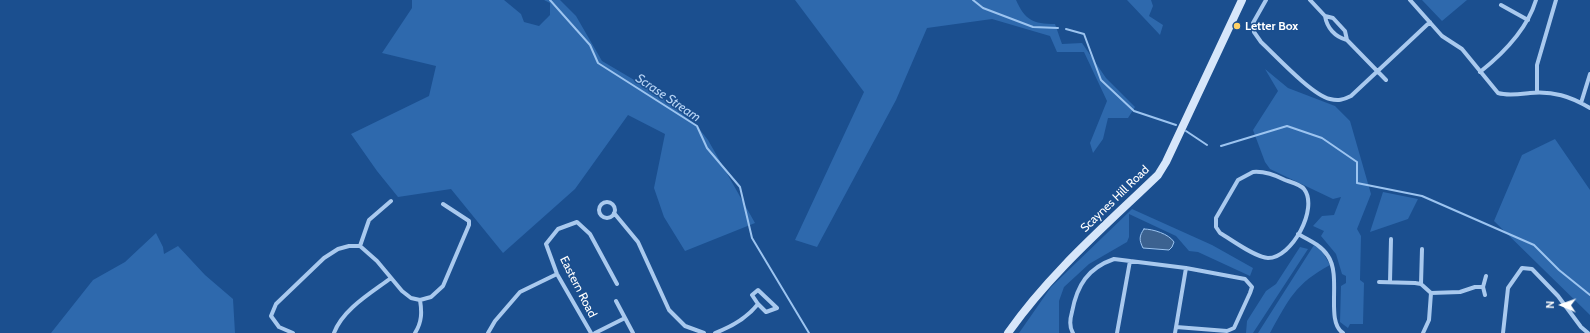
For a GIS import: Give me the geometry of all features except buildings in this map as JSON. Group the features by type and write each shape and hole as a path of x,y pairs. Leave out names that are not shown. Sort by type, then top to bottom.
{"main road":[{"name":"Scaynes Hill Road","path":"1008,333 1025,309 1088,242 1158,175 1166,162 1242,0"}],"street":[{"path":"1266,0 1254,17 1253,23 1254,32 1261,42 1316,92 1329,99 1341,101 1351,96 1430,22"},
{"path":"1310,0 1325,16 1327,25 1339,38 1347,40"},
{"path":"1410,0 1442,36 1462,49 1498,93 1507,95 1550,92 1562,95 1590,108"},
{"path":"1480,72 1508,47 1528,20 1536,0"},
{"path":"1538,92 1537,65 1539,53 1556,0"},
{"path":"1501,5 1528,20"},
{"path":"1325,16 1333,18 1345,31 1347,40 1386,80"},
{"path":"1581,103 1590,74"},
{"path":"1253,172 1262,172 1303,188 1307,195 1308,211 1298,234 1287,251 1270,258 1261,256 1220,233 1216,227 1216,218 1238,180 1253,172"},
{"path":"360,246 369,220 391,201"},
{"path":"293,333 279,327 272,316 276,304 324,258 338,249 350,246 360,246 377,261 411,298 420,300 431,297 443,286 469,225 469,221 443,204"},
{"path":"614,213 638,242 669,310 685,326 704,333"},
{"name":"Eastern Road","path":"590,333 557,274 546,244 558,229 577,222 590,234 617,284"},
{"path":"1298,234 1321,247 1329,257 1335,270 1335,323 1341,333"},
{"path":"1390,282 1391,239"},
{"path":"1421,284 1422,249"},
{"path":"1074,333 1070,329 1070,319 1075,295 1086,277 1100,264 1114,259 1186,268 1245,279 1252,287 1234,328 1227,331 1176,327"},
{"path":"1118,333 1130,261"},
{"path":"1175,333 1186,268"},
{"path":"1503,333 1508,288 1522,268 1532,269 1558,296 1581,327 1588,333"},
{"path":"488,333 495,321 520,292 557,274"},
{"path":"1485,295 1483,288 1486,276"},
{"path":"334,333 337,326 354,306 391,278"},
{"path":"1379,282 1421,284 1431,293 1460,292 1476,287 1483,288"},
{"path":"758,290 777,308 766,312 758,304 752,295 758,290"},
{"path":"1423,333 1430,320 1431,293"},
{"path":"415,333 419,326 422,313 420,300"},
{"path":"616,301 633,333"},
{"path":"715,333 728,328 752,312 758,304"},
{"path":"595,333 625,318"}],"shaded area":[{"path":"412,0 504,0 521,14 524,22 539,26 550,15 550,3 544,0 560,0 576,16 602,61 658,94 697,126 708,140 755,223 685,251 664,217 654,188 665,134 628,115 575,189 503,253 451,189 398,197 377,171 351,134 429,96 436,66 382,53 412,8"},
{"path":"795,0 1016,0 1019,7 1031,20 1041,23 1055,24 1062,44 1082,43 1106,78 1135,107 1128,118 1108,118 1103,139 1093,153 1090,143 1107,101 1084,52 1057,52 1050,36 992,19 927,28 896,100 817,247 795,240 864,92"},
{"path":"1127,0 1151,0 1153,6 1149,16 1163,25 1160,35"},
{"path":"1422,0 1467,0 1442,21"},
{"path":"1265,69 1288,88 1335,106 1350,121 1371,194 1357,229 1361,236 1360,280 1364,283 1363,324 1350,324 1348,328 1340,322 1341,286 1346,283 1346,276 1342,274 1336,254 1321,236 1324,231 1313,226 1322,216 1334,215 1341,197 1333,199 1270,169 1265,162 1253,130 1278,91"},
{"path":"1555,139 1590,190 1590,315 1494,221 1522,155"},
{"path":"1383,192 1418,199 1408,219 1370,232"},
{"path":"1132,209 1212,245 1253,268 1250,276 1198,252 1189,251 1176,236 1129,214 1129,237 1127,242 1089,264 1064,287 1059,301 1059,333 1019,333 1051,287"},
{"path":"1144,229 1165,234 1174,242 1172,247 1169,250 1143,248 1140,238"},
{"path":"156,233 163,247 164,254 178,246 205,275 233,299 235,333 51,333 93,280 125,262"},
{"path":"1314,245 1322,251 1330,265 1309,279 1294,293 1270,333 1258,333"},
{"path":"1300,247 1308,249 1253,333 1246,333 1247,321 1266,291 1276,284"}],"waterway":[{"name":"Scrase Stream","path":"550,0 590,45 598,63 697,126 707,148 740,187 752,238 809,333"},
{"path":"973,0 983,8 1033,27 1058,28"},
{"path":"1066,29 1084,34 1101,80 1134,111 1176,125"},
{"path":"1221,146 1287,126 1322,138 1357,162 1357,183 1422,196 1534,245 1559,270 1590,295"},
{"path":"1186,131 1207,145"}],"place":[{"name":"Letter Box","path":"1237,26"}]}
